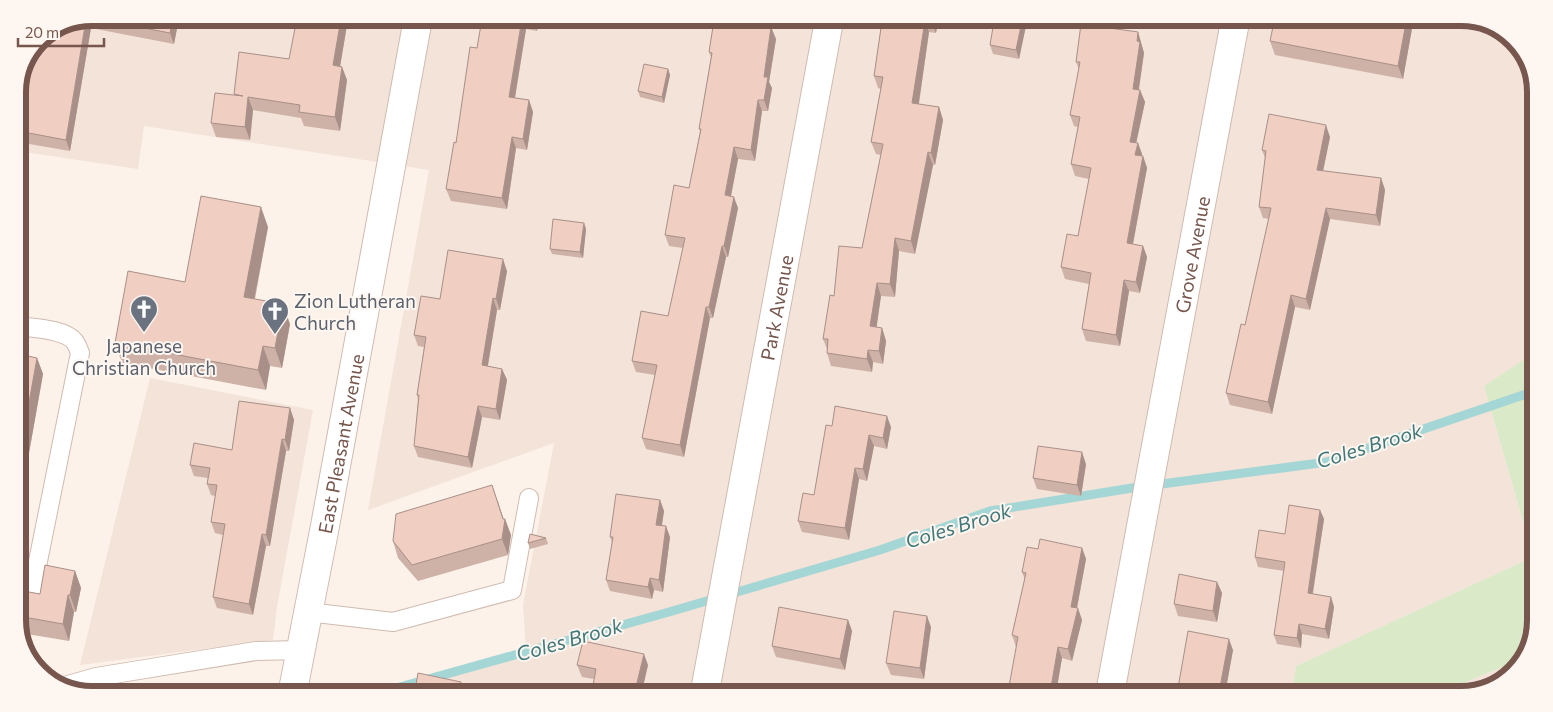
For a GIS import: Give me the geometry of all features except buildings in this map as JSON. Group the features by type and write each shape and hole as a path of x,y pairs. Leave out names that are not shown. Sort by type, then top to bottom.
{"street":[{"name":"East Pleasant Avenue","path":"294,686 417,26"},
{"name":"Park Avenue","path":"706,686 828,26"},
{"name":"Grove Avenue","path":"1111,686 1234,26"}],"lane":[{"path":"26,327 57,332 67,336 75,341 80,353 31,596 26,595"},
{"path":"308,612 393,622 512,590 529,498"},
{"path":"75,683 96,677 256,651 301,650"}],"shaded area":[{"path":"92,26 1461,26 1486,31 1501,40 1513,52 1520,63 1527,88 1527,359 1484,386 1527,535 1527,560 1296,666 1293,686 403,686 526,651 523,605 554,443 368,510 429,170 144,126 138,169 26,152 26,88 28,75 40,52 56,37 67,31"},
{"path":"150,378 313,410 277,607 273,640 80,665"},
{"path":"1508,665 1497,675 1478,684 1456,686"}],"green space":[{"path":"1527,358 1527,535 1484,386"},
{"path":"1527,560 1527,620 1525,633 1518,653 1508,665 1456,686 1293,686 1296,666"}],"waterway":[{"name":"Coles Brook","path":"403,686 669,612 880,550 990,511 1132,488 1327,462 1527,394"}],"place":[{"name":"Japanese Christian Church","path":"144,333"},
{"name":"Zion Lutheran Church","path":"275,335"}]}
